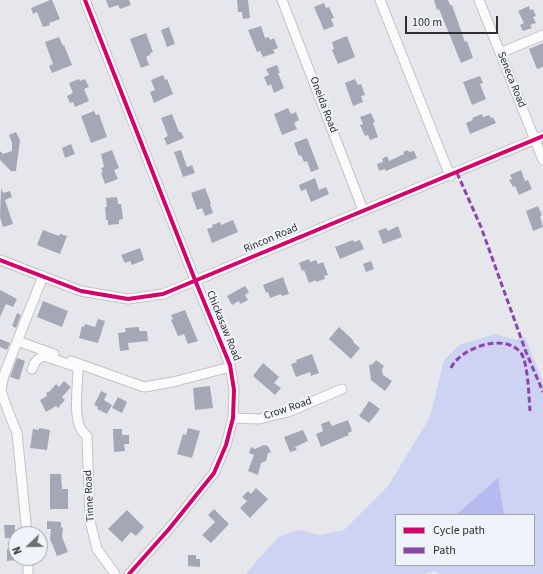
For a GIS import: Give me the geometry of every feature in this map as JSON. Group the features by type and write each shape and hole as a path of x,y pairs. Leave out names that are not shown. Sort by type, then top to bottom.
{"street":[{"name":"Chickasaw Road","path":"85,0 230,367 234,390 233,418 226,445 214,473 169,529 129,574"},
{"name":"Oneida Road","path":"282,0 364,210"},
{"path":"380,0 450,176"},
{"name":"Seneca Road","path":"479,0 500,52 539,138 543,160"},
{"path":"500,52 543,35"},
{"name":"Rincon Road","path":"0,260 82,291 128,299 163,294 539,138"},
{"path":"25,526 17,433 1,391 4,375 43,276"},
{"path":"17,341 144,387 173,382 230,367"},
{"name":"Tinne Road","path":"32,369 36,361 44,356 77,366 77,416 80,429 87,436 90,521 97,549 115,574"},
{"name":"Crow Road","path":"233,418 259,419 288,412 342,389"}],"shaded area":[{"path":"495,334 516,340 525,337 543,382 543,574 440,574 435,571 424,574 246,574 279,537 298,530 320,535 344,530 388,486 430,417 444,360 459,345"}],"water":[{"path":"498,478 504,514 457,514"}],"building":[{"path":"52,0 60,19 43,27 37,12 33,14 31,8"},
{"path":"106,0 129,0 131,5 120,9 118,5 109,8"},
{"path":"237,0 248,0 250,18 243,19 242,12 238,12"},
{"path":"434,0 448,0 450,5 452,5 465,42 467,41 473,58 461,63"},
{"path":"324,3 326,8 329,7 334,18 331,19 334,26 324,30 314,7"},
{"path":"529,6 530,10 533,9 536,16 533,17 536,23 530,25 532,28 523,31 520,25 524,23 518,11"},
{"path":"261,26 265,38 269,37 270,40 274,38 278,48 273,50 275,53 263,57 260,51 257,52 248,30"},
{"path":"169,27 175,44 167,47 161,30"},
{"path":"146,33 153,52 146,57 149,65 141,68 130,39"},
{"path":"347,36 355,57 338,64 332,50 334,49 332,42"},
{"path":"59,37 72,65 52,73 49,66 53,64 45,42"},
{"path":"543,43 543,67 537,69 529,49"},
{"path":"277,65 280,73 278,73 284,88 274,93 271,84 268,86 264,77 269,75 266,69"},
{"path":"163,75 165,80 167,79 173,94 154,103 150,92 155,90 151,80"},
{"path":"480,76 483,83 480,84 486,99 472,105 463,82"},
{"path":"79,79 80,81 85,79 89,87 84,89 89,101 75,107 73,102 70,103 67,96 73,93 69,83"},
{"path":"355,79 358,85 361,84 365,95 361,96 363,102 353,106 345,83"},
{"path":"288,108 291,114 296,112 299,120 294,123 297,129 282,135 274,114"},
{"path":"94,111 96,115 99,114 107,137 91,143 81,116"},
{"path":"371,113 375,122 373,123 378,137 370,140 368,135 365,136 360,125 363,124 360,117"},
{"path":"172,114 179,132 181,132 184,138 167,145 164,138 168,136 161,118"},
{"path":"482,114 483,117 489,115 491,118 493,117 496,123 470,134 466,123 473,120 472,118"},
{"path":"16,132 20,140 16,171 11,171 0,160 0,151 3,154 12,151 12,143 9,135"},
{"path":"307,138 319,169 311,172 307,161 304,162 301,155 299,156 294,143"},
{"path":"71,144 75,154 65,158 62,148"},
{"path":"112,150 119,168 114,170 118,179 105,184 101,173 103,172 101,168 104,167 101,154"},
{"path":"181,150 187,167 192,165 195,173 183,177 174,152"},
{"path":"408,150 409,152 414,151 417,158 386,171 385,169 379,171 377,164 383,162 382,159 387,156 389,161 404,154 403,152"},
{"path":"521,170 525,181 528,180 532,189 519,195 515,186 513,187 509,180 512,179 510,175"},
{"path":"315,178 319,190 326,187 329,194 311,202 306,189 301,191 299,185"},
{"path":"1,188 3,193 10,191 12,197 5,200 13,224 3,227 0,217"},
{"path":"205,188 213,213 205,216 202,208 197,210 191,193"},
{"path":"117,197 118,204 121,204 123,219 119,220 119,224 108,225 105,207 107,207 106,198"},
{"path":"538,206 542,215 540,216 543,227 533,231 526,211"},
{"path":"233,220 238,232 212,243 207,229 220,222 221,225"},
{"path":"398,226 402,237 383,244 378,231 386,228 388,231"},
{"path":"43,230 59,236 60,234 67,236 60,254 37,245"},
{"path":"353,240 354,242 360,240 364,249 340,259 335,247"},
{"path":"140,248 144,260 132,265 130,261 125,263 121,255"},
{"path":"309,259 310,262 316,260 318,264 323,262 328,275 324,276 325,279 316,282 316,280 309,283 304,270 302,271 299,263"},
{"path":"371,261 374,269 366,272 363,264"},
{"path":"283,277 289,294 282,296 281,294 270,298 263,285"},
{"path":"245,286 249,292 245,295 248,300 240,304 239,301 232,305 227,296"},
{"path":"0,290 17,299 13,307 6,304 0,317"},
{"path":"43,301 68,311 62,327 37,317"},
{"path":"185,310 198,341 188,344 184,334 178,336 171,320 173,319 171,315"},
{"path":"17,313 21,315 16,328 12,326"},
{"path":"98,319 105,321 98,343 79,338 82,326 84,327 85,324 95,327"},
{"path":"139,327 139,331 147,331 148,341 128,343 129,350 120,351 118,333 126,332 125,328"},
{"path":"339,327 360,348 351,359 329,339"},
{"path":"0,339 10,343 7,350 0,347"},
{"path":"312,354 319,373 311,376 310,372 296,377 291,364 297,362 296,360"},
{"path":"17,358 25,361 19,380 10,377"},
{"path":"376,360 384,366 382,369 383,375 392,381 385,391 371,380 369,365 373,364"},
{"path":"263,363 279,377 274,383 281,388 275,395 253,376"},
{"path":"64,381 71,387 62,397 65,400 58,408 56,406 46,412 40,400 47,396 46,393 56,384 59,387"},
{"path":"210,386 213,408 195,410 193,388"},
{"path":"101,391 107,394 104,400 112,405 107,414 97,409 98,407 94,405"},
{"path":"118,397 127,402 122,413 112,408"},
{"path":"369,401 380,409 369,423 359,416"},
{"path":"348,420 352,431 348,433 349,435 321,447 316,434 323,431 321,424 329,421 332,426"},
{"path":"39,428 50,430 47,450 30,448 33,429 39,430"},
{"path":"188,428 200,431 192,458 177,454 183,434 186,435"},
{"path":"113,429 122,429 122,435 129,435 129,444 124,444 125,451 114,452"},
{"path":"303,430 308,441 295,447 297,450 290,452 284,437"},
{"path":"264,445 268,446 271,452 268,453 266,461 261,463 258,475 248,471 254,455 249,453 251,447 255,449"},
{"path":"50,474 61,474 62,489 68,489 68,509 50,509"},
{"path":"256,488 268,499 250,518 240,508 247,501 242,497 248,491 251,494"},
{"path":"214,509 229,524 211,543 202,535 215,522 208,515"},
{"path":"127,510 144,527 136,536 131,532 122,542 108,529"},
{"path":"47,521 61,522 61,527 63,528 62,537 68,552 57,556 50,539 51,529 48,529"},
{"path":"4,525 15,525 8,526 8,538 5,538"},
{"path":"7,549 8,549 7,561"},
{"path":"188,555 196,555 196,559 200,559 200,567 188,566"}],"marked path":[{"path":"457,173 481,227 526,352 543,392"},
{"path":"451,368 463,354 483,345 494,343 514,347 521,353 525,364 528,380 530,411"}],"cycle path":[{"path":"85,0 230,365 234,390 233,418 226,445 214,473 169,529 129,574"},
{"path":"0,260 81,291 128,299 163,294 543,136"}]}
